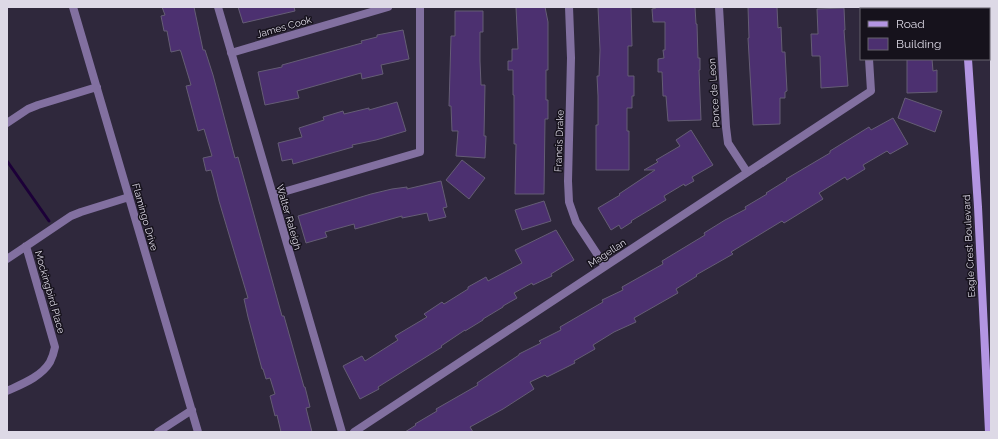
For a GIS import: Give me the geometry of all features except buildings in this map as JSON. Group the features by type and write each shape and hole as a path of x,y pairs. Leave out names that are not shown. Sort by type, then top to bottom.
{"main road":[{"name":"Eagle Crest Boulevard","path":"968,60 978,207 989,432"}],"street":[{"name":"Flamingo Drive","path":"73,7 198,432"},
{"name":"Walter Raleigh","path":"218,7 342,432"},
{"name":"James Cook","path":"231,54 388,7"},
{"path":"273,195 420,152 420,7"},
{"name":"Francis Drake","path":"569,7 571,58 568,181 569,202 576,222 605,266"},
{"name":"Ponce de Leon","path":"719,7 728,143 747,172"},
{"name":"Magellan","path":"354,432 871,91 869,60"},
{"path":"7,123 28,109 38,105 97,87"},
{"path":"7,259 72,216 129,198"},
{"name":"Mockingbird Place","path":"7,391 23,384 43,371 51,361 55,347 26,246"},
{"path":"158,432 192,410"}],"waterway":[{"path":"7,161 49,221"}]}
